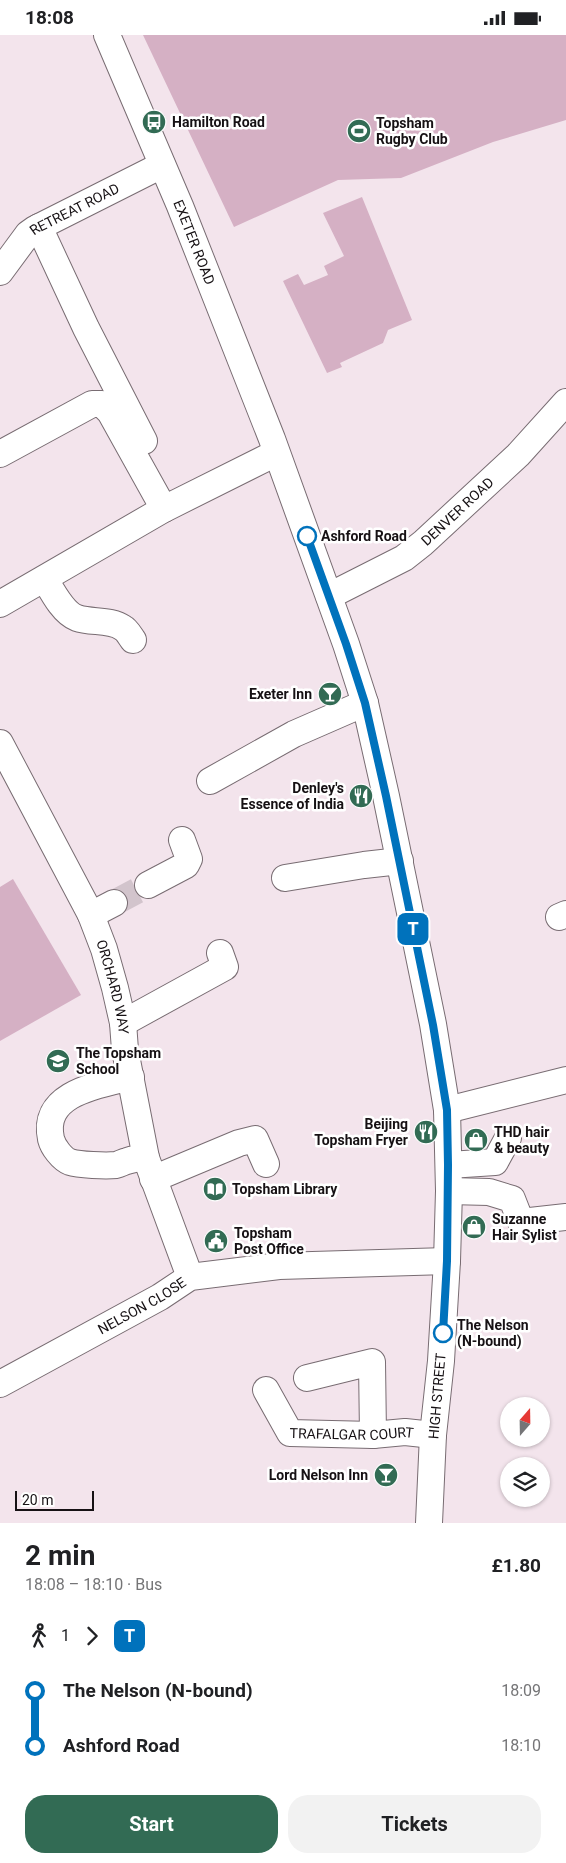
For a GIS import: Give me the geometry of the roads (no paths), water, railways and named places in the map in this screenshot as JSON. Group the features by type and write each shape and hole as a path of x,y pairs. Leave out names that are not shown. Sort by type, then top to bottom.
{"street":[{"name":"EXETER ROAD","path":"107,35 162,165 276,453"},
{"name":"RETREAT ROAD","path":"0,272 28,234 162,165"},
{"path":"39,227 86,328 144,441"},
{"name":"DENVER ROAD","path":"329,597 404,559 518,455 566,402"},
{"path":"0,454 92,404 102,404 110,412 164,509"},
{"path":"0,603 45,579 164,509 276,453"},
{"name":"HIGH STREET","path":"276,453 329,597 365,703 400,861 433,1025 447,1110 449,1191 447,1261 441,1361 433,1435 429,1523"},
{"path":"45,579 65,608 75,618 112,624 124,628 133,640"},
{"path":"210,781 294,735 365,703"},
{"name":"ORCHARD WAY","path":"0,743 91,915 104,949 123,1023 131,1077 150,1168 190,1277"},
{"path":"148,885 186,865 189,859 182,840"},
{"path":"285,879 364,865 400,861"},
{"path":"91,915 114,903"},
{"path":"123,1023 226,967 220,953"},
{"path":"131,1077 91,1086 65,1099 53,1112 49,1129 52,1143 60,1154 70,1162 116,1165 128,1160 150,1168 255,1139 266,1164"},
{"path":"447,1110 566,1080"},
{"path":"448,1165 495,1161 508,1138"},
{"path":"449,1191 489,1192 512,1199 521,1222 566,1217"},
{"name":"NELSON CLOSE","path":"0,1384 160,1297 190,1277 279,1266 447,1261"},
{"path":"307,1377 372,1362 372,1435"},
{"name":"TRAFALGAR COURT","path":"266,1390 290,1433 372,1435 405,1432 433,1435"}],"tunnel":[{"path":"114,903 148,885"}],"place":[{"name":"Hamilton Road","path":"154,122"},
{"name":"Topsham Rugby Club","path":"359,131"},
{"name":"Ashford Road","path":"307,536"},
{"name":"Exeter Inn","path":"330,694"},
{"name":"Denley's Essence of India","path":"361,796"},
{"name":"The Topsham School","path":"58,1061"},
{"name":"Beijing Topsham Fryer","path":"426,1132"},
{"name":"THD hair & beauty","path":"476,1140"},
{"name":"Topsham Library","path":"215,1189"},
{"name":"Suzanne Hair Sylist","path":"474,1227"},
{"name":"Topsham Post Office","path":"216,1241"},
{"name":"The Nelson (N-bound)","path":"443,1333"},
{"name":"Lord Nelson Inn","path":"386,1475"}]}
